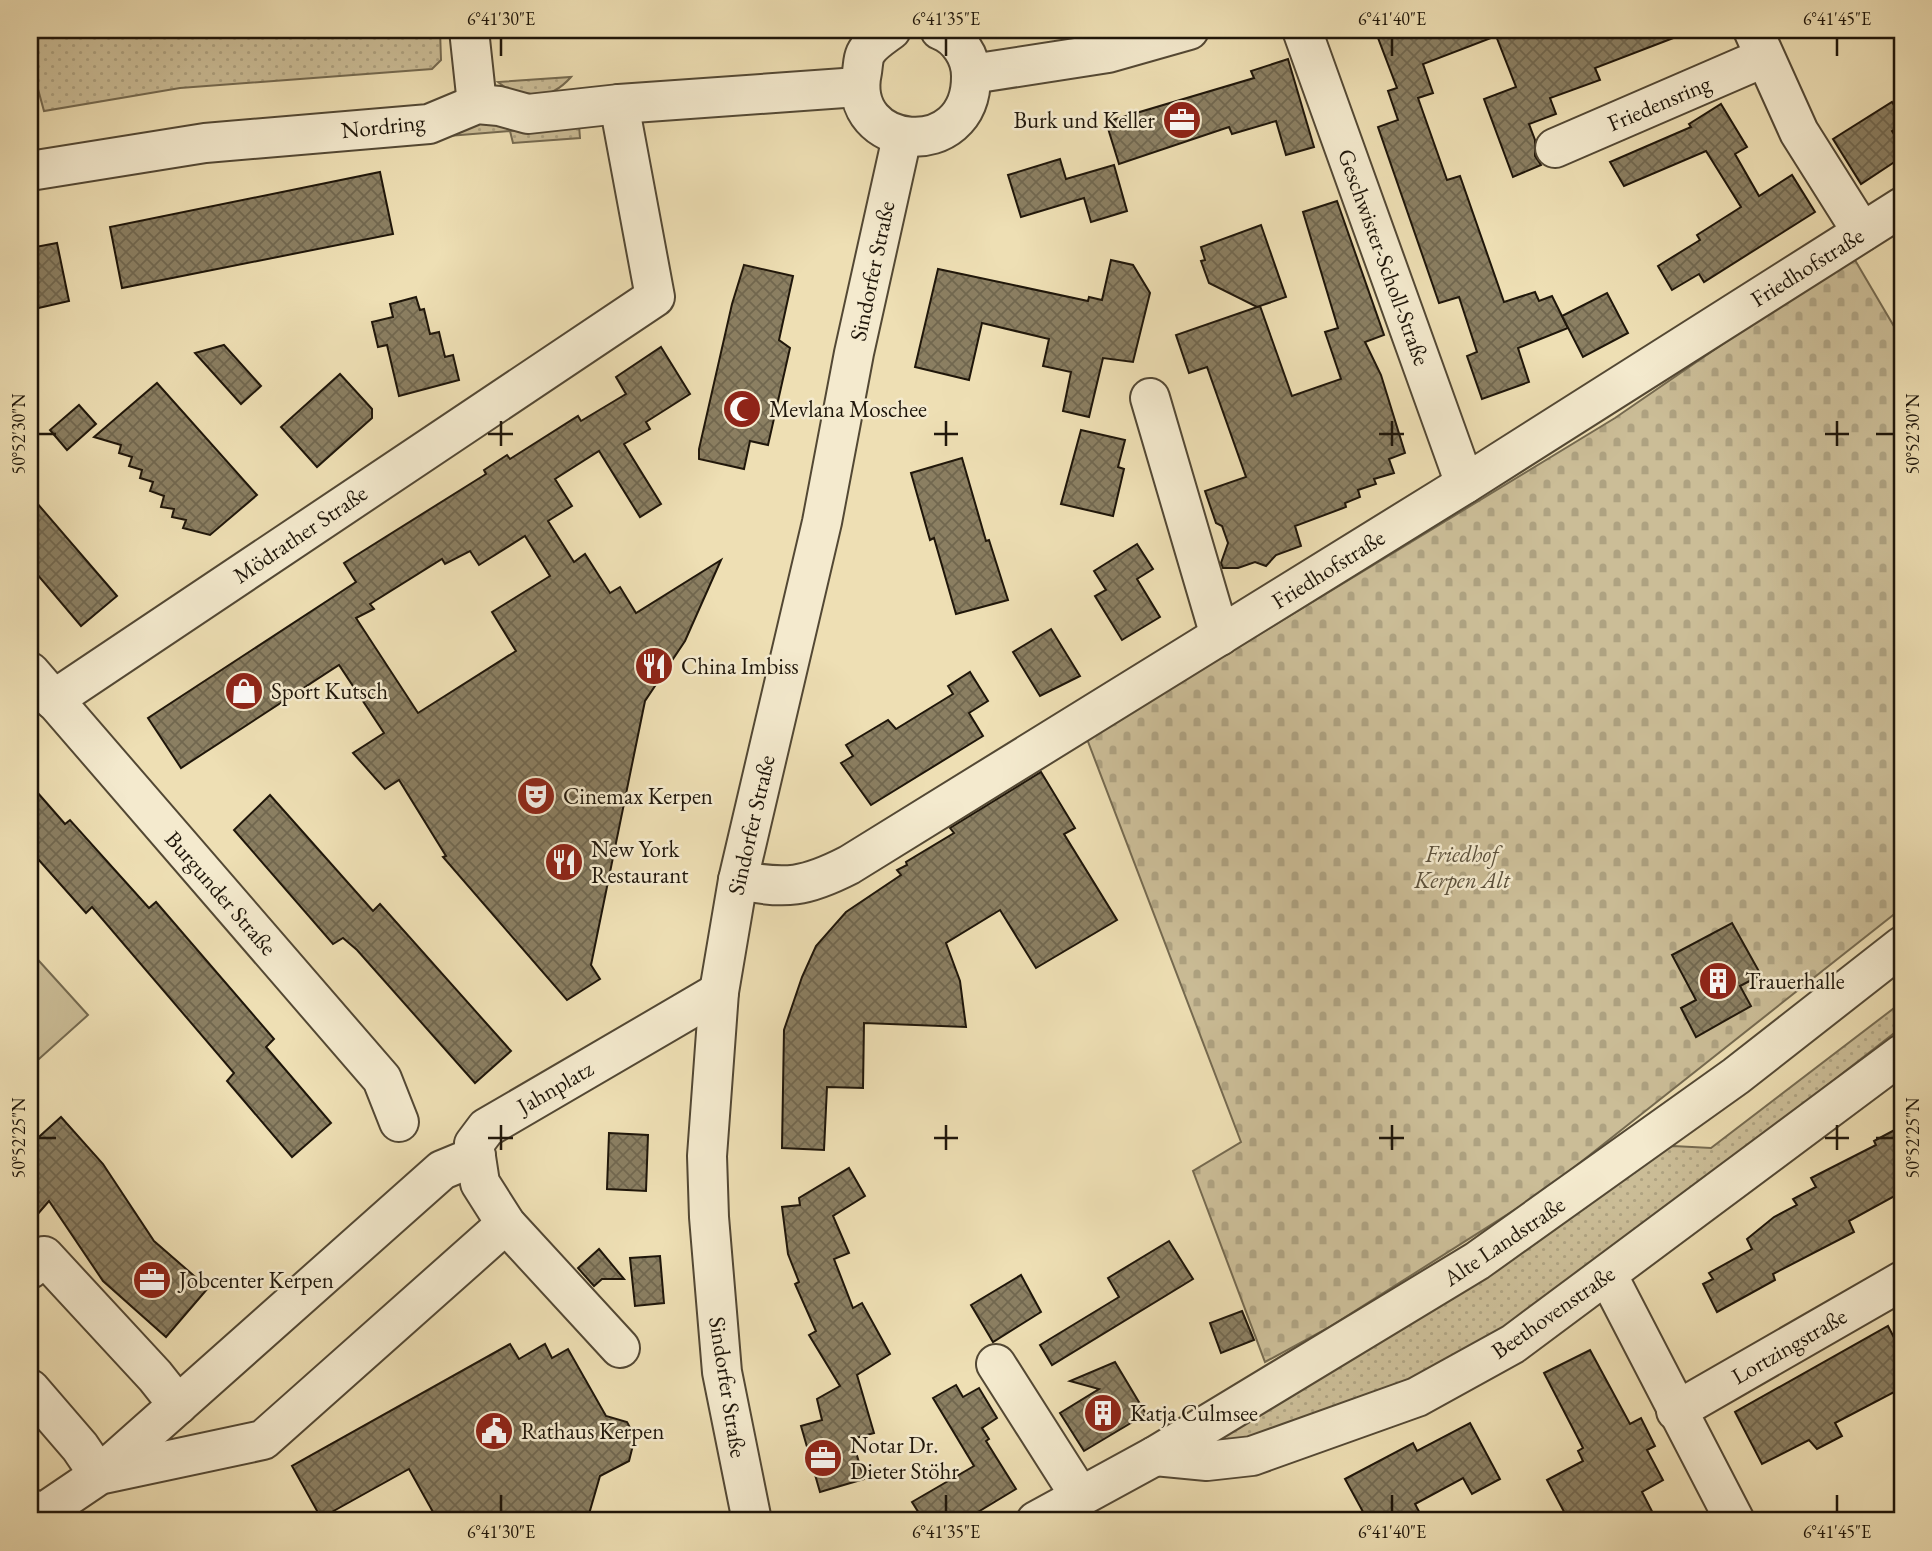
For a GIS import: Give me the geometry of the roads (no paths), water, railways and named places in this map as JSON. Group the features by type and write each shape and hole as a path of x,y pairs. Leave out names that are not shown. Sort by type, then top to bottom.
{"street":[{"path":"470,30 477,104 499,106 528,114 619,104 858,87"},
{"path":"891,30 866,52 858,87 865,109 881,127 902,137 940,134 968,107 972,74 964,48 940,30"},
{"path":"972,74 1108,53 1189,30"},
{"name":"Geschwister-Scholl-Straße","path":"1302,30 1465,484"},
{"name":"Friedensring","path":"1555,148 1758,44 1799,132 1862,232"},
{"name":"Nordring","path":"30,171 205,143 429,124 477,104"},
{"name":"Mödrather Straße","path":"41,686 547,368 655,297 619,104"},
{"name":"Sindorfer Straße","path":"752,1521 722,1372 709,1217 707,1156 719,992 738,880 822,522 854,353 902,137"},
{"name":"Friedhofstraße","path":"738,880 771,887 796,887 818,881 849,865 1465,484 1902,207"},
{"path":"1150,398 1220,636"},
{"name":"Burgunder Straße","path":"41,686 382,1080 399,1122"},
{"name":"Alte Landstraße","path":"1036,1521 1155,1456 1477,1262 1736,1076 1902,946"},
{"name":"Jahnplatz","path":"476,1156 474,1144 486,1128 719,992"},
{"name":"Beethovenstraße","path":"1155,1456 1207,1461 1252,1456 1417,1397 1513,1344 1608,1276 1902,1054"},
{"path":"30,1508 37,1517 99,1475 442,1170 476,1156 480,1183 506,1224 620,1348"},
{"path":"99,1475 263,1440 506,1224"},
{"path":"30,1269 44,1256 155,1376 178,1405"},
{"path":"1608,1276 1735,1521"},
{"name":"Lortzingstraße","path":"1676,1411 1902,1281"},
{"path":"996,1364 1080,1496"},
{"path":"30,1389 80,1447 99,1475"}],"place":[{"name":"Burk und Keller","path":"1182,120"},
{"name":"Mevlana Moschee","path":"742,409"},
{"name":"China Imbiss","path":"654,666"},
{"name":"Sport Kutsch","path":"244,691"},
{"name":"Cinemax Kerpen","path":"536,796"},
{"name":"New York Restaurant","path":"564,862"},
{"name":"Trauerhalle","path":"1718,981"},
{"name":"Jobcenter Kerpen","path":"152,1280"},
{"name":"Katja Culmsee","path":"1103,1413"},
{"name":"Rathaus Kerpen","path":"494,1431"},
{"name":"Notar Dr. Dieter Stöhr","path":"823,1458"}],"park label":[{"name":"Friedhof Kerpen Alt","path":"1462,867"}]}
